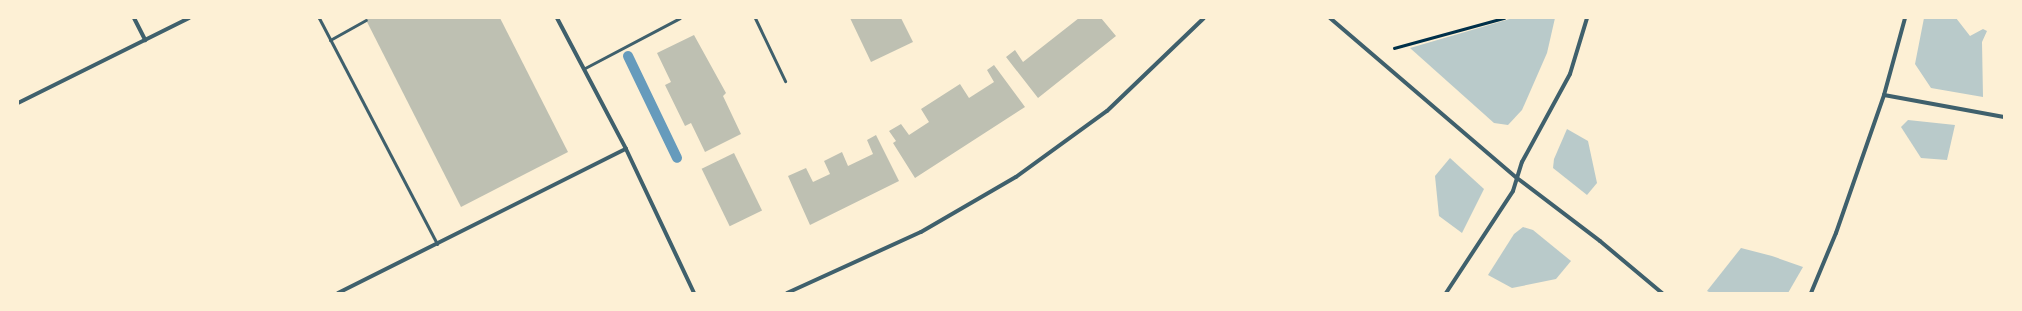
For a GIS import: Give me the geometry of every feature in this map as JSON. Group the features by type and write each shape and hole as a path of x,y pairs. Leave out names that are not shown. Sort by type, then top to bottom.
{"street":[{"path":"134,18 145,40"},
{"path":"18,103 188,18"},
{"path":"557,18 585,68 626,149 694,293"},
{"path":"787,293 921,232 1016,177 1107,111 1204,18"},
{"path":"1330,18 1517,178 1600,242 1662,293"},
{"path":"1446,293 1513,191 1522,162 1570,74 1587,18"},
{"path":"1812,293 1836,233 1884,96 1905,18"},
{"path":"1884,96 2004,117"},
{"path":"339,293 626,149"}],"lane":[{"path":"319,18 437,244"},
{"path":"585,68 680,18"},
{"path":"755,18 785,81"},
{"path":"330,40 366,20"}],"path":[{"path":"1393,48 1504,18"}],"shaded area":[{"path":"1513,18 1555,18 1547,53 1522,110 1508,125 1494,123 1410,48"},
{"path":"1924,18 1956,18 1970,36 1983,29 1987,31 1982,42 1983,97 1931,88 1915,64"},
{"path":"1908,120 1955,125 1947,160 1921,158 1901,127"},
{"path":"1567,129 1588,141 1597,183 1587,195 1553,168 1554,159"},
{"path":"1450,158 1484,189 1462,233 1439,216 1435,176"},
{"path":"1523,227 1533,230 1571,261 1556,279 1512,288 1488,275 1514,234"},
{"path":"1741,248 1772,256 1803,267 1788,293 1711,293 1707,291"}],"building":[{"path":"365,18 500,18 568,152 461,207"},
{"path":"850,18 901,18 913,42 871,62"},
{"path":"1079,18 1101,18 1116,36 1038,98 1006,57 1015,50 1023,62"},
{"path":"694,35 726,93 723,96 741,134 705,152 691,123 685,126 665,85 671,82 657,53"},
{"path":"994,65 1025,107 915,178 893,143 896,141 889,131 901,124 909,135 929,122 921,109 960,84 969,98 994,82 987,70"},
{"path":"876,135 899,181 810,225 788,176 806,168 813,182 830,174 824,161 842,152 848,166 873,154 867,140"},
{"path":"734,153 762,211 730,226 702,169"}],"waterway":[{"path":"628,56 677,158"}]}
